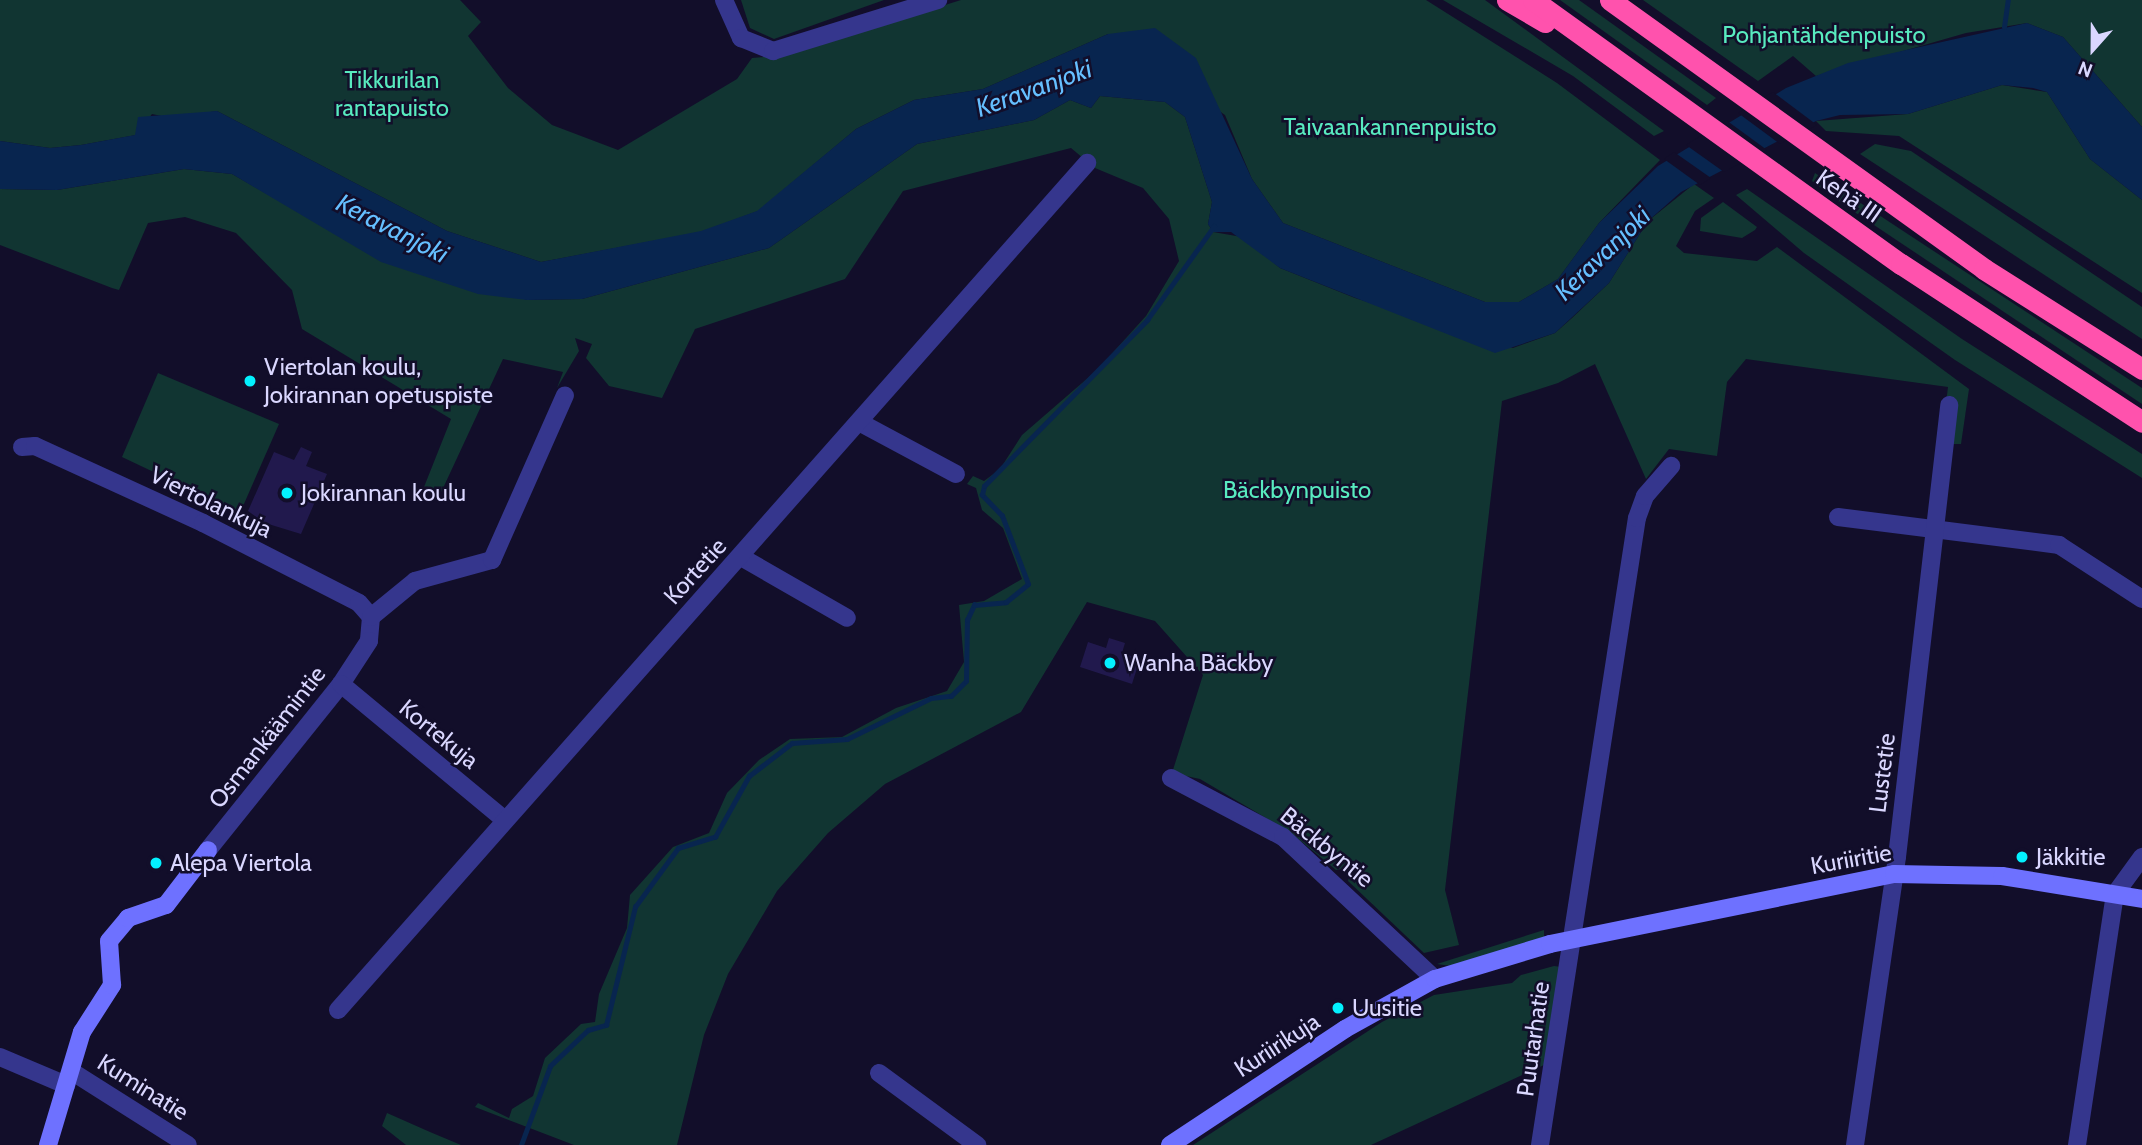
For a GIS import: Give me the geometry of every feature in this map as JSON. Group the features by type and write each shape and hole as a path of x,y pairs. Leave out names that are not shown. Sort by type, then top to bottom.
{"highway":[{"path":"1507,0 1620,64"},
{"name":"Kehä III","path":"1533,0 1794,189 2142,422"},
{"name":"Kehä III","path":"1609,0 1984,269 2142,369"}],"street":[{"path":"724,0 741,38 773,51 938,0"},
{"name":"Kortetie","path":"338,1010 1087,163"},
{"path":"371,617 415,581 492,560 565,395"},
{"name":"Lustetie","path":"1855,1145 1894,874 1949,405"},
{"path":"859,422 956,474"},
{"name":"Viertolankuja","path":"22,447 35,446 202,523 359,603 371,617"},
{"path":"1572,939 1637,517 1645,496 1671,466"},
{"path":"1838,517 2059,545 2142,599"},
{"path":"741,556 847,618"},
{"name":"Osmankäämintie","path":"48,1145 82,1032 112,985 109,941 128,918 166,905 341,684 369,641 371,617"},
{"name":"Kortekuja","path":"341,684 505,820"},
{"name":"Bäckbyntie","path":"1171,778 1283,837 1435,979"},
{"path":"2077,1145 2115,894 2142,857"},
{"name":"Kuriiritie","path":"1572,939 1894,874 2002,876 2142,899"},
{"name":"Kuriirikuja","path":"1170,1145 1345,1029 1435,979 1572,939"},
{"name":"Puutarhatie","path":"1540,1145 1572,939"},
{"name":"Kuminatie","path":"0,1058 69,1078 188,1145"},
{"path":"879,1073 977,1145"}],"green space":[{"path":"0,0 460,0 481,22 468,36 508,88 552,125 618,150 737,79 752,58 786,55 961,0 1426,0 1557,83 1660,160 1599,223 1558,279 1519,302 1485,302 1283,223 1252,179 1225,115 1108,34 983,89 914,100 856,129 758,211 701,232 541,262 447,231 217,111 171,118 152,114 136,135 81,145 50,148 0,141"},
{"path":"741,0 884,0 774,39 750,28"},
{"path":"1443,0 1485,0 1664,131 1654,136 1573,76"},
{"path":"1560,0 1579,0 1716,98 1707,105"},
{"name":"Pohjantähdenpuisto","path":"1643,0 2142,0 2142,127 2063,37 2027,23 1966,33 1816,76 1793,56 1758,81"},
{"path":"2002,85 2047,92 2090,159 2142,200 2142,293 1899,136 1826,131 1816,121 1908,114"},
{"name":"Bäckbynpuisto","path":"1100,96 1165,102 1185,117 1212,202 1208,224 1213,232 1242,237 1280,268 1355,298 1513,348 1555,333 1572,318 1609,283 1648,221 1694,184 1714,198 1695,211 1676,246 1684,253 1757,261 1777,247 1969,389 1961,444 1941,444 1948,387 1746,359 1727,382 1717,456 1669,449 1646,479 1595,364 1558,383 1502,401 1445,890 1459,945 1424,953 1348,881 1350,874 1343,869 1336,870 1290,832 1200,779 1172,773 1203,675 1155,621 1087,602 1021,712 885,784 828,833 777,891 728,974 704,1035 677,1145 574,1145 475,1107 478,1103 509,1118 512,1109 533,1096 545,1058 581,1024 595,1022 599,994 627,928 630,895 673,847 709,833 727,793 759,760 790,739 842,737 896,708 947,691 964,662 959,605 984,601 1022,579 1003,528 982,510 976,488 967,484 973,476 984,481 1000,469 1022,435 1097,370 1146,316 1179,261 1169,219 1143,188 1095,168 1071,148 903,191 845,279 695,329 662,398 609,386 586,358 592,344 575,338 579,351 557,388 563,372 503,359 438,499 424,487 451,419 302,329 292,290 236,233 185,217 148,223 119,290 0,245 0,189 57,190 184,169 232,174 295,210 527,300 582,299 769,248 917,144 1034,120 1070,100 1091,108"},
{"path":"1875,144 1911,151 2142,307 2142,339 1860,154"},
{"path":"1815,173 2142,388 2142,404 1835,199 1812,181"},
{"path":"1747,189 1962,339 2142,454 2142,478 1955,360 1804,253 1736,195"},
{"path":"1723,202 1757,227 1755,230 1742,238 1700,231 1701,218"},
{"path":"158,373 279,424 240,513 122,457"},
{"path":"1544,930 1544,938 1451,966 1437,964"},
{"path":"1554,966 1561,967 1544,1065 1371,1145 1193,1145 1382,1022 1434,995 1512,983 1521,975"},
{"path":"387,1113 461,1145 406,1145 382,1126"}],"water":[{"name":"Keravanjoki","path":"2027,23 2063,37 2142,127 2142,200 2090,159 2047,92 2033,88 2002,85 1908,114 1840,115 1816,121 1681,192 1648,221 1609,283 1555,333 1495,353 1280,268 1231,232 1213,232 1208,224 1212,202 1185,117 1165,102 1100,96 1091,108 1070,100 1034,120 917,144 769,248 582,299 527,300 478,294 381,262 232,174 184,169 57,190 0,189 0,141 50,148 81,145 135,135 138,117 217,111 447,231 541,262 701,231 757,211 856,129 914,100 983,89 1108,34 1155,28 1196,58 1252,179 1283,223 1485,302 1519,302 1558,279 1599,223 1658,166 1786,88 1848,63"}],"pier":[{"path":"1773,92 1817,125 1780,144 1738,113"},
{"path":"1726,120 1767,150 1724,172 1686,145"},
{"path":"1674,152 1711,178 1700,185 1664,159"}],"building":[{"name":"Jokirannan koulu","path":"301,447 312,452 306,466 327,474 301,534 265,523 248,511 274,452 294,460"},
{"name":"Wanha Bäckby","path":"1109,638 1125,643 1122,653 1140,659 1132,684 1080,667 1088,642 1106,648"}],"waterway":[{"path":"2004,27 2008,0"},
{"path":"521,1145 550,1066 588,1030 606,1025 635,907 678,848 715,837 749,776 792,743 847,739 931,698 951,696 966,681 967,620 974,605 1006,602 1028,584 1002,516 982,495 984,486 1147,320 1214,226"}],"place":[{"name":"Viertolan koulu, Jokirannan opetuspiste","path":"250,381"},
{"name":"Jokirannan koulu","path":"287,493"},
{"name":"Wanha Bäckby","path":"1110,663"},
{"name":"Jäkkitie","path":"2022,857"},
{"name":"Alepa Viertola","path":"156,863"},
{"name":"Uusitie","path":"1338,1008"}],"park label":[{"name":"Tikkurilan rantapuisto","path":"392,94"},
{"name":"Taivaankannenpuisto","path":"1390,127"}]}
